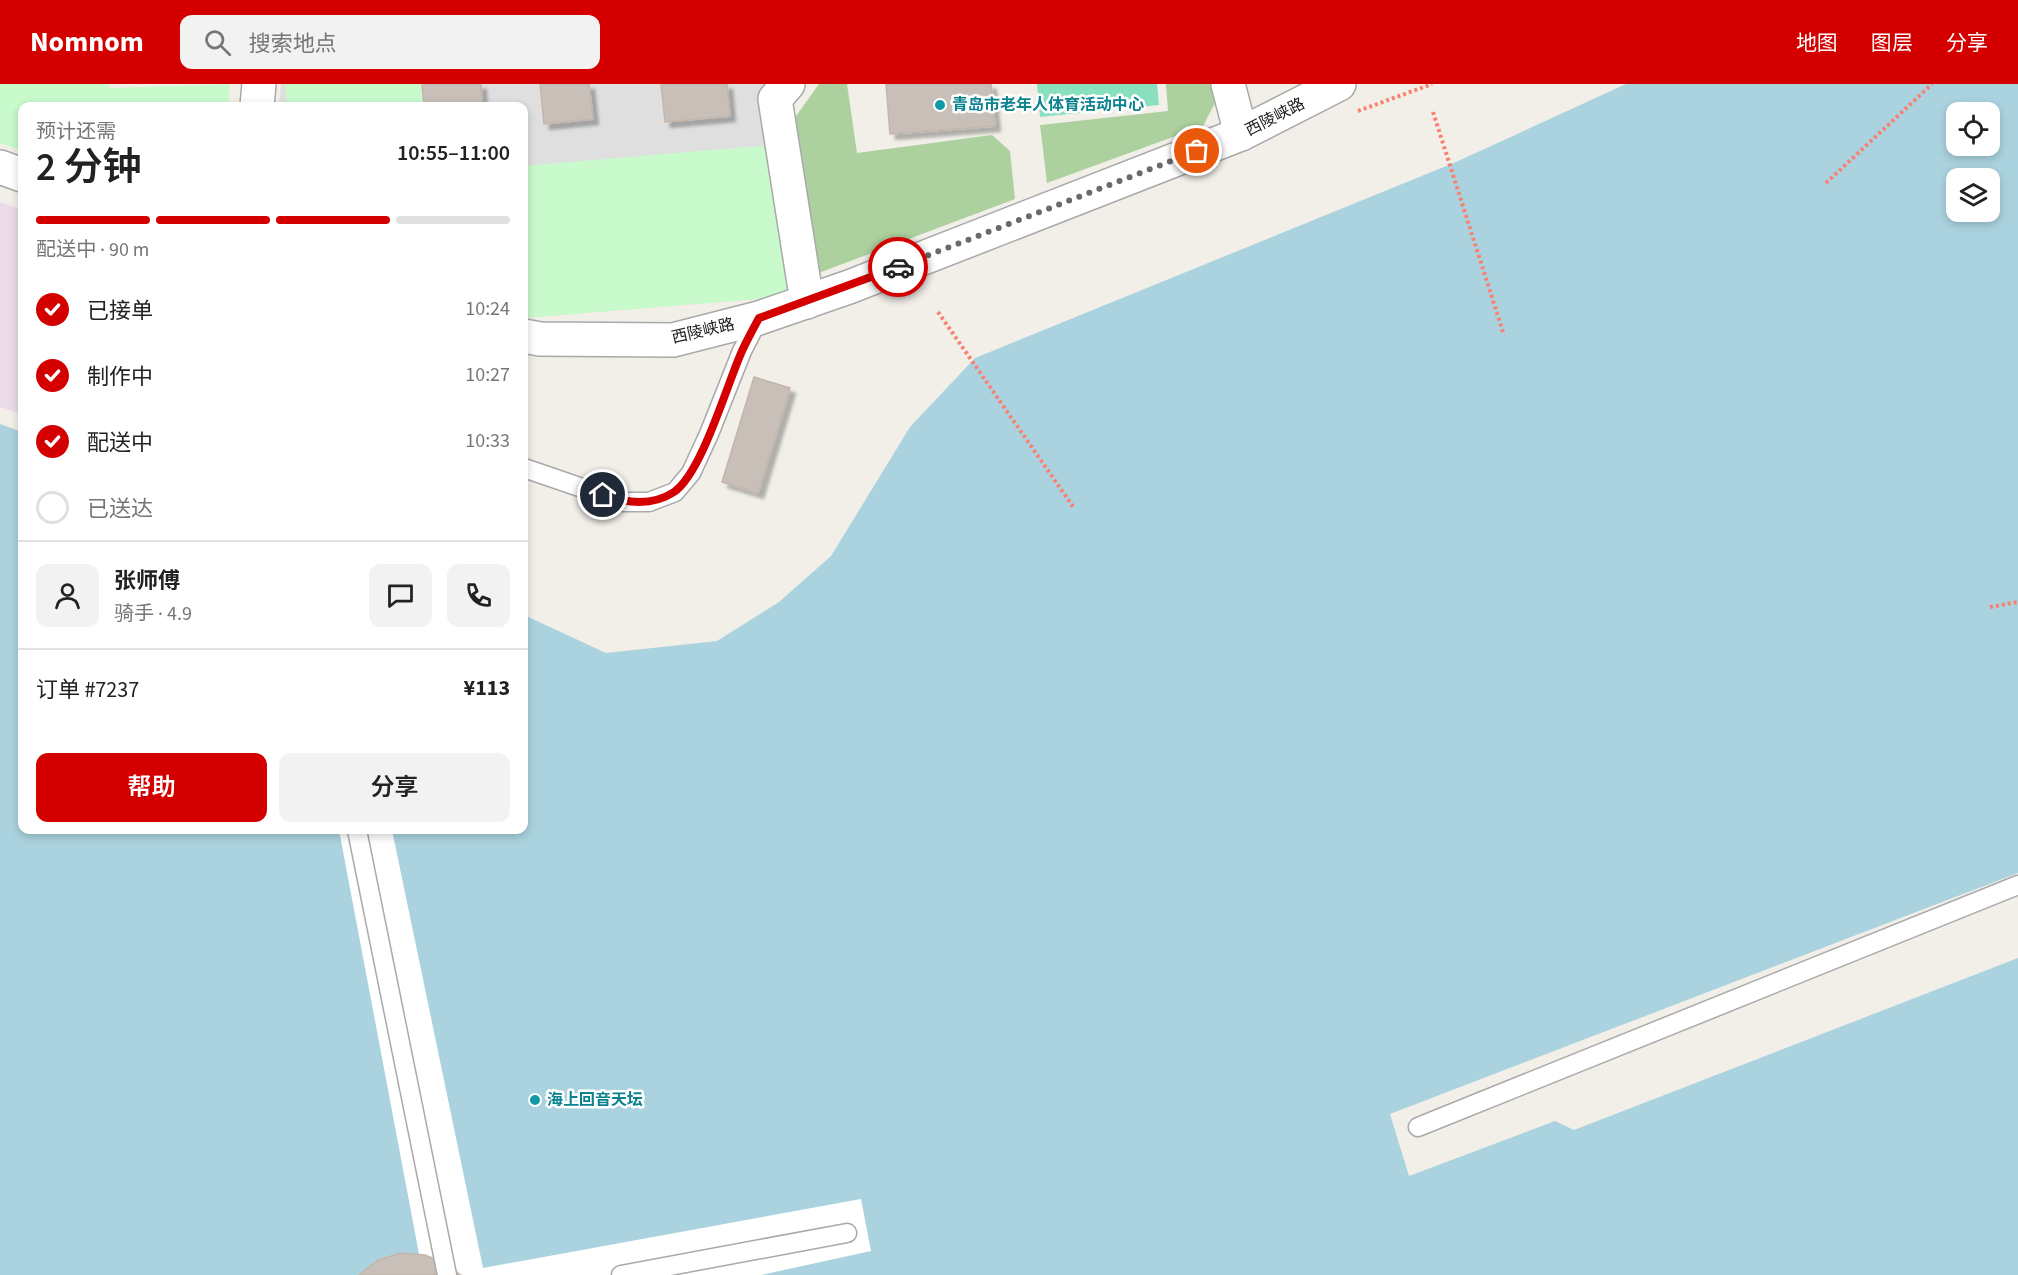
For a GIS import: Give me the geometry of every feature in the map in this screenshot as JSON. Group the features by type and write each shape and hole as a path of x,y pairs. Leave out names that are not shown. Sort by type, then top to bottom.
{"street":[{"path":"257,102 259,84"},
{"path":"788,84 775,99 807,302"},
{"path":"1228,84 1241,134"},
{"name":"西陵峡路","path":"528,337 540,339 673,340 759,318 807,302 1241,134 1339,84"},
{"path":"0,167 18,174"}],"lane":[{"path":"528,469 623,502 649,502 675,492 692,473 742,351 759,318"},
{"path":"358,834 447,1275"},
{"path":"1418,1127 2018,885"},
{"path":"621,1275 848,1233"}],"path":[{"path":"1354,113 1432,84"},
{"path":"1826,183 1932,84"},
{"path":"1432,112 1504,335"},
{"path":"938,312 1074,508"},
{"path":"1990,607 2018,602"}],"shaded area":[{"path":"281,84 788,84 796,296 528,318 528,102 279,102"},
{"path":"0,202 18,209 18,413 0,407"}],"green space":[{"path":"0,84 108,84 110,88 230,84 228,102 18,102 18,150 0,143"},
{"path":"285,84 422,84 424,102 287,102"},
{"path":"819,84 847,84 857,153 992,135 1010,151 1015,199 816,274 794,119"},
{"path":"1037,84 1157,84 1159,105 1040,117"},
{"path":"1166,84 1214,84 1216,101 1203,126 1047,183 1040,125 1168,111"},
{"path":"783,144 796,296 528,318 528,166"}],"water":[{"path":"1626,84 2018,84 2018,873 1390,1114 1409,1176 1555,1121 1574,1130 2018,958 2018,1275 0,1275 0,424 18,431 18,834 528,834 528,617 606,653 717,641 779,602 831,556 910,427 975,358 1456,162"}],"pier":[{"path":"340,834 393,834 483,1268 861,1199 871,1251 761,1275 423,1275"}],"building":[{"path":"422,84 481,84 482,102 424,102"},
{"path":"540,84 589,84 593,119 544,124"},
{"path":"661,84 727,84 730,116 665,122"},
{"name":"青岛市老年人体育活动中心","path":"886,84 991,84 995,126 890,134"},
{"path":"754,377 790,388 758,493 722,482"},
{"path":"401,1253 425,1255 447,1264 460,1275 359,1275 378,1260"}],"way so far":[{"path":"898,267 1197,151"}],"place":[{"name":"青岛市老年人体育活动中心","path":"940,105"},
{"name":"海上回音天坛","path":"535,1100"}],"route":[{"path":"603,495 623,502 649,502 675,492 692,473 742,351 759,318 849,287 898,267"}]}
